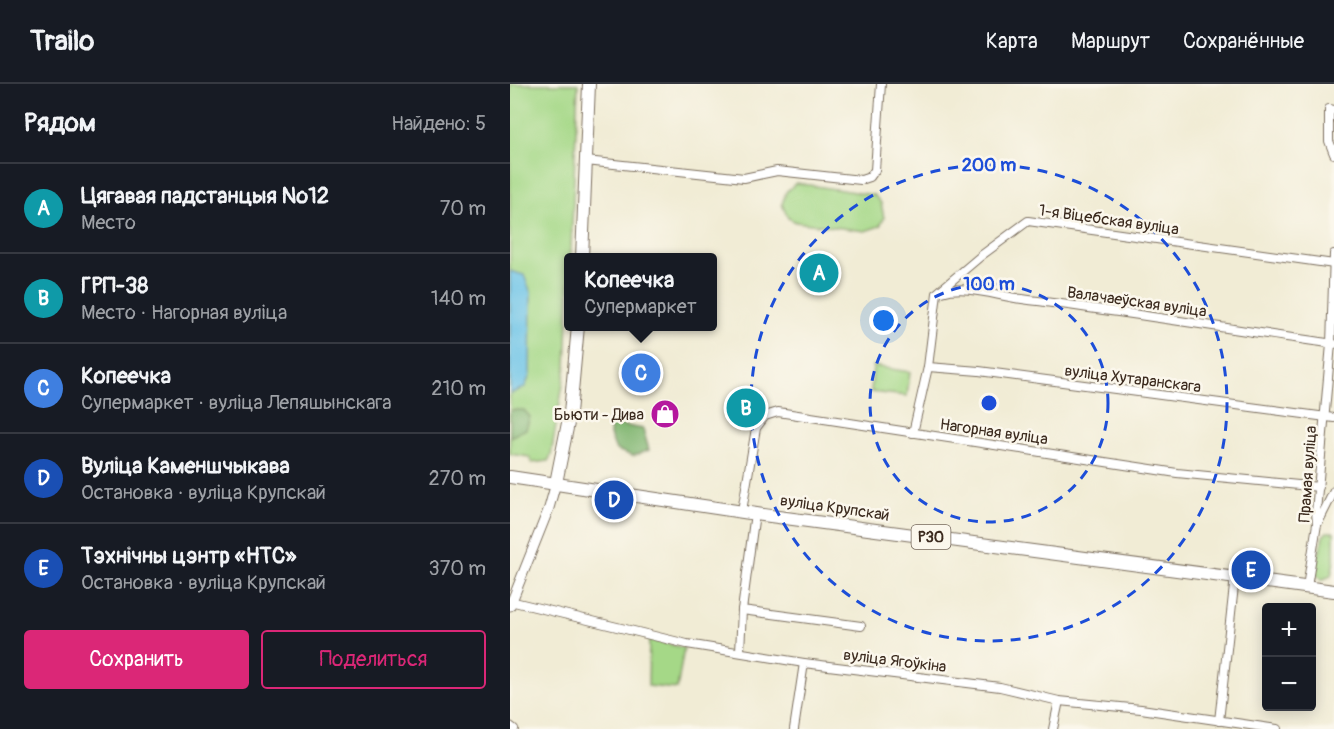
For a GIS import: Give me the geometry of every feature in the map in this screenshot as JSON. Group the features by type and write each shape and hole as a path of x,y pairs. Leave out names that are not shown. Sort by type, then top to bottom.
{"main road":[{"path":"582,253 589,84"},
{"path":"556,483 570,413 578,331"},
{"name":"вуліца Крупскай","path":"510,477 742,512 1334,591"}],"street":[{"path":"586,161 744,178 777,171 861,180 870,177 876,170 881,84"},
{"path":"1331,110 1329,141 1334,154"},
{"name":"1-я Віцебская вуліца","path":"937,293 982,255 1028,221 1334,264"},
{"name":"Прамая вуліца","path":"1307,587 1317,525 1324,417 1333,344 1334,254"},
{"name":"Валачаеўская вуліца","path":"937,293 955,288 997,296 1233,327 1333,344"},
{"path":"913,433 928,367 937,293"},
{"name":"вуліца Хутаранскага","path":"928,367 979,371 1334,418"},
{"name":"Нагорная вуліца","path":"742,512 756,428 765,416 778,412 1177,473 1319,487"},
{"path":"511,603 549,508 556,483"},
{"path":"1317,525 1334,491"},
{"path":"740,651 742,610 755,513"},
{"path":"1219,721 1235,577"},
{"name":"вуліца Ягоўкіна","path":"511,603 687,644 804,663 1000,687 1059,701 1141,709 1277,729"},
{"path":"742,610 861,626"},
{"path":"794,729 804,663"},
{"path":"1053,729 1059,701"},
{"path":"510,726 514,729"}],"green space":[{"path":"510,84 578,84 571,253 564,253 564,331 567,331 566,366 551,455 548,461 532,463 529,457 510,454"},
{"path":"796,183 874,195 881,203 884,218 880,226 865,231 796,222 788,218 782,204 786,192"},
{"path":"873,366 910,372 907,396 871,392"},
{"path":"510,410 524,410 530,417 526,429 510,437"},
{"path":"611,423 643,429 649,450 633,456 616,450 610,435"},
{"path":"1327,532 1334,532 1334,560 1331,576 1321,580 1315,573 1323,536"},
{"path":"649,639 684,648 677,689 648,686"}],"water":[{"path":"510,271 524,275 531,293 530,375 525,387 510,394"}],"place":[{"name":"Цягавая падстанцыя №12","path":"819,273"},
{"name":"Копеечка","path":"641,373"},
{"name":"ГРП-38","path":"746,408"},
{"name":"Бьюти - Дива","path":"665,414"},
{"name":"Вуліца Каменшчыкава","path":"614,500"},
{"name":"Тэхнічны цэнтр «НТС»","path":"1251,570"}]}
